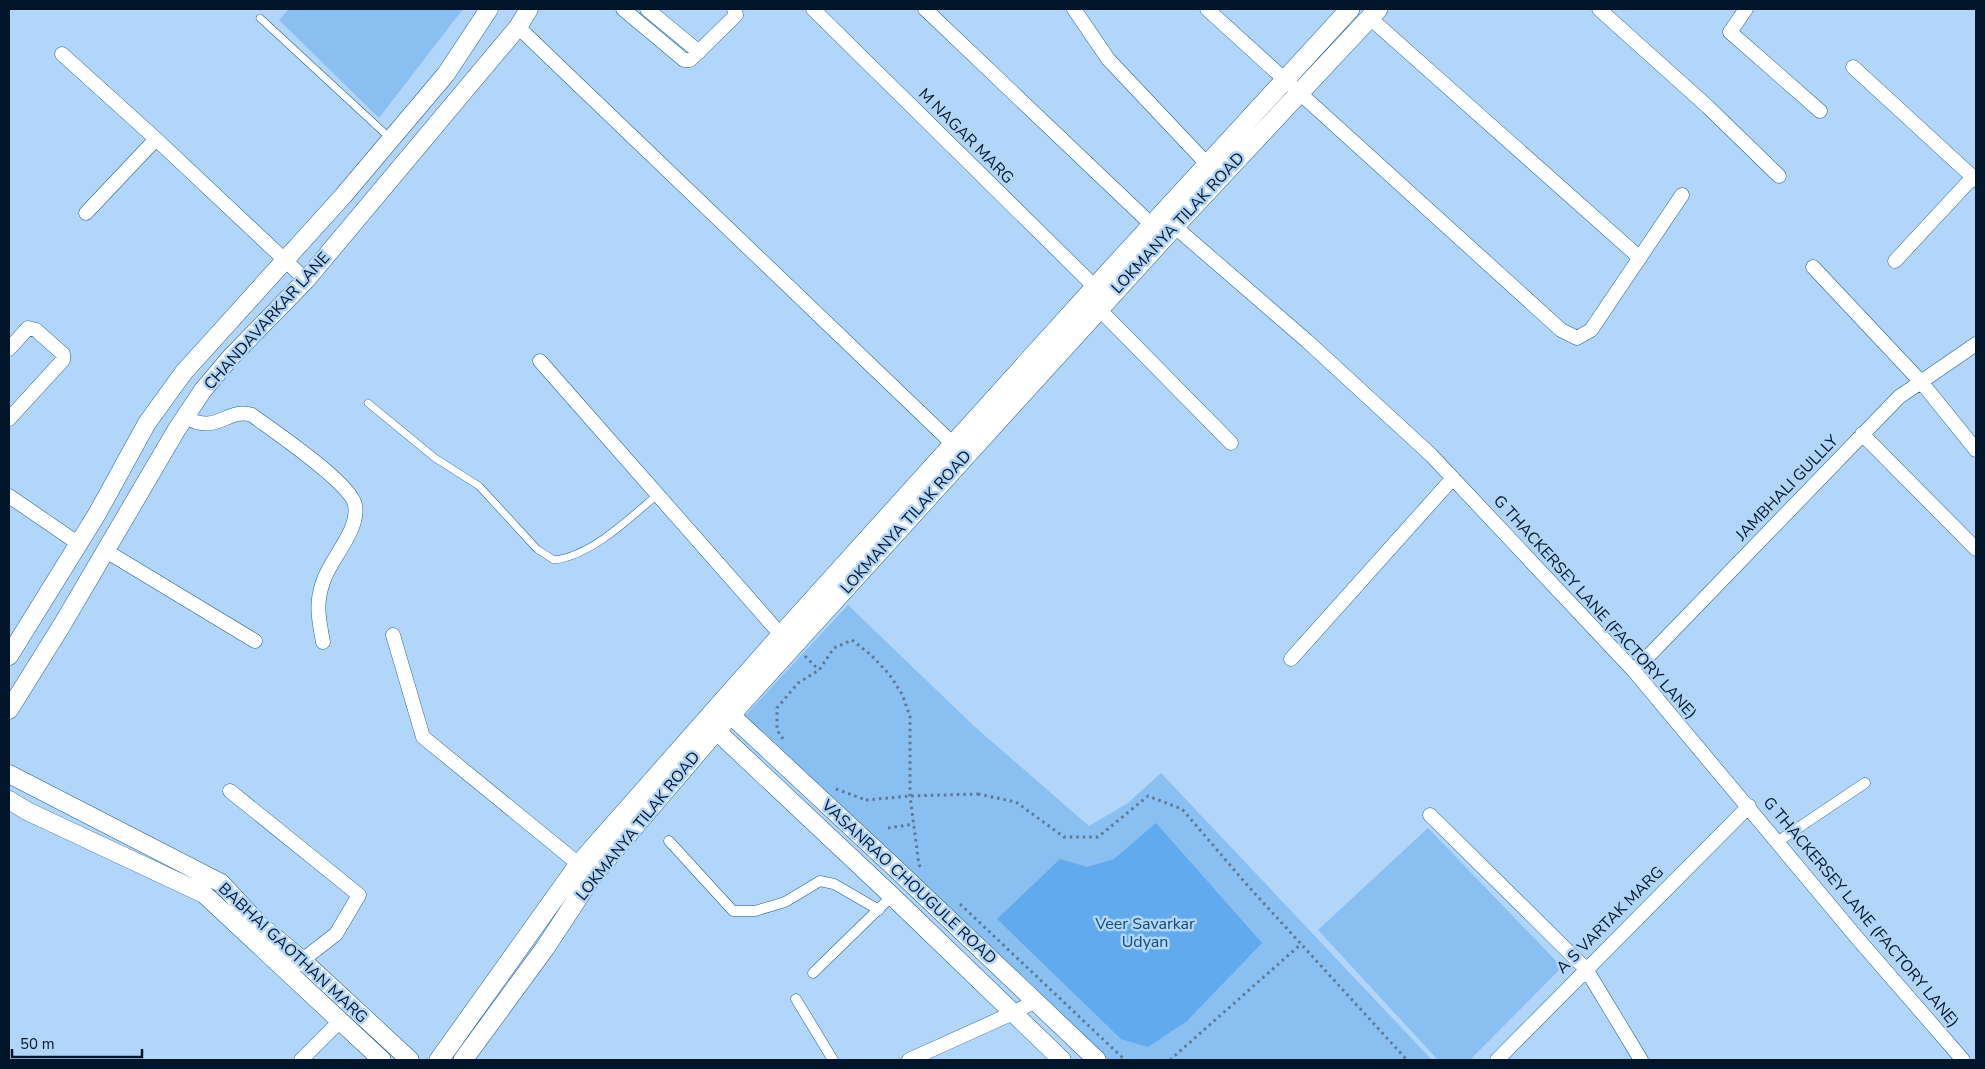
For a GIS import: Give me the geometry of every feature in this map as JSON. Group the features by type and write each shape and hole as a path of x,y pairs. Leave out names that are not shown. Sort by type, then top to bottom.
{"main road":[{"name":"LOKMANYA TILAK ROAD","path":"439,1060 586,870 725,710 1099,309 1163,222 1208,166 1350,9"},
{"name":"LOKMANYA TILAK ROAD","path":"725,710 780,635 1095,287 1298,93 1374,13"},
{"name":"LOKMANYA TILAK ROAD","path":"463,1060 546,948 586,870"}],"street":[{"name":"CHANDAVARKAR LANE","path":"9,656 98,514 148,423 184,372 343,196 446,74 489,9"},
{"name":"CHANDAVARKAR LANE","path":"9,710 203,390 231,357 306,280 518,27 529,9"},
{"path":"623,9 684,60 690,60 732,20 736,15 734,9"},
{"path":"647,9 699,52"},
{"name":"M NAGAR MARG","path":"813,9 1095,287"},
{"name":"G THACKERSEY LANE (FACTORY LANE)","path":"925,9 1163,222 1307,340 1431,455 1634,671 1963,1060"},
{"path":"1074,9 1108,59 1208,166"},
{"path":"1207,9 1561,330 1577,338 1591,330 1682,195"},
{"path":"1599,9 1708,107 1779,176"},
{"path":"1746,9 1730,32 1820,111"},
{"path":"1374,13 1640,258"},
{"path":"518,27 954,445"},
{"path":"62,54 156,139 306,280"},
{"path":"1852,67 1975,179 1895,261"},
{"path":"86,213 156,139"},
{"path":"1812,268 1922,383 1976,450"},
{"path":"1099,309 1231,443"},
{"path":"9,349 28,328 36,330 63,354 63,360 9,419"},
{"name":"JAMBHALI GULLLY","path":"1634,671 1899,397 1922,383 1976,344"},
{"path":"540,361 780,635"},
{"path":"185,417 195,423 209,425 245,412 252,415 328,472 347,490 355,504 355,518 343,545 323,580 317,608 323,642"},
{"path":"1862,434 1976,549"},
{"path":"1291,659 1452,478"},
{"path":"9,496 79,544"},
{"path":"106,551 255,640"},
{"path":"393,635 423,737 586,870"},
{"name":"VASANRAO CHOUGULE ROAD","path":"725,710 1097,1060"},
{"name":"VASANRAO CHOUGULE ROAD","path":"711,726 892,896 1062,1060"},
{"name":"BABHAI GAOTHAN MARG","path":"9,774 221,883 260,925 302,960 410,1060"},
{"path":"1777,842 1865,783"},
{"path":"230,791 359,895 336,934 287,972"},
{"name":"BABHAI GAOTHAN MARG","path":"9,800 27,811 204,894 382,1060"},
{"name":"A S VARTAK MARG","path":"1497,1060 1749,806"},
{"path":"1430,816 1586,969 1641,1060"},
{"path":"669,841 733,911 755,911 784,902 820,881 834,884 879,910"},
{"path":"813,973 892,896"},
{"path":"796,999 833,1060"},
{"path":"909,1060 1014,1013 1035,1001"},
{"path":"301,1060 340,1021"}],"lane":[{"path":"260,18 391,139"},
{"path":"368,403 435,458 479,486 537,550 554,560 567,559 610,534 658,494"}],"path":[{"path":"777,708 798,683 820,670 834,648 852,640 871,655 889,674 902,694 910,716 910,796 919,864 926,871"},
{"path":"830,787 866,800 910,796 978,794 1016,802 1064,837 1098,837 1148,796 1182,809 1248,886 1407,1060"},
{"path":"888,828 914,824"},
{"path":"955,899 1125,1060"},
{"path":"1170,1060 1301,944"}],"green space":[{"path":"289,9 463,9 379,118 279,20"},
{"name":"Veer Savarkar Udyan","path":"848,605 975,727 1089,826 1128,803 1161,773 1432,1060 1105,1060 742,719"},
{"path":"1428,828 1562,967 1470,1060 1438,1060 1318,930"}],"shaded area":[{"path":"1156,823 1262,943 1187,1021 1148,1047 1121,1039 997,919 1060,859 1087,867 1114,859"}]}
